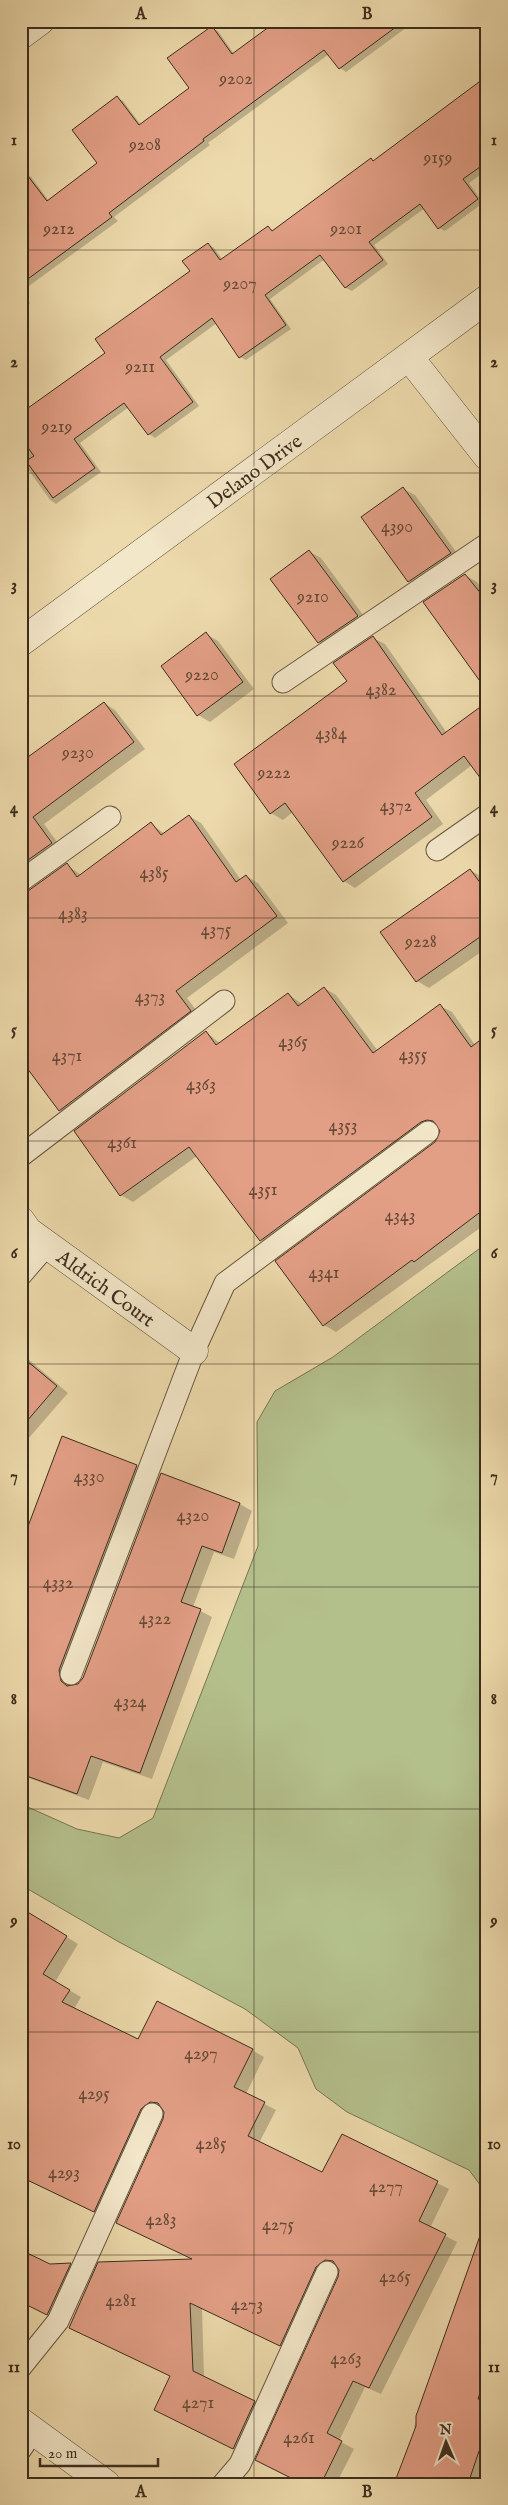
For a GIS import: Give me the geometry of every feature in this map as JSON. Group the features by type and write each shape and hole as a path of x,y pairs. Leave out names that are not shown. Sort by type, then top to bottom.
{"street":[{"path":"21,35 40,21"},
{"name":"Delano Drive","path":"21,642 487,299"},
{"path":"409,357 487,456"},
{"name":"Aldrich Court","path":"21,1221 28,1231 194,1351"},
{"path":"25,2434 106,2484"}],"lane":[{"path":"283,682 487,544"},
{"path":"437,850 487,814"},
{"path":"21,881 110,817"},
{"path":"21,1156 224,1001"},
{"path":"72,1674 194,1351 225,1283 428,1132"},
{"path":"21,1275 47,1245"},
{"path":"21,2367 58,2321 152,2114"},
{"path":"223,2484 240,2464 327,2272"}],"green space":[{"path":"487,1243 487,2194 469,2170 347,2112 316,2089 298,2048 245,2009 119,1942 21,1885 21,1804 77,1829 119,1838 153,1818 258,1546 257,1422 275,1391 333,1357"}],"building":[{"path":"277,21 404,21 339,69 324,50 203,139 204,141 109,213 112,217 21,284 21,167 47,201 97,163 72,130 117,96 139,125 189,88 167,58 212,26 232,54"},
{"path":"487,76 487,162 463,179 478,199 438,229 420,204 369,242 383,260 345,288 320,255 265,295 286,325 239,358 212,318 160,357 193,402 148,435 124,403 74,439 95,468 53,498 26,461 34,456 21,438 21,413 105,353 95,339 190,271 182,261 208,243 220,260 268,226 272,231 371,158 373,161"},
{"path":"403,487 451,553 408,582 361,517"},
{"path":"309,550 358,616 318,643 270,579"},
{"path":"465,574 487,601 487,691 423,602"},
{"path":"206,632 243,682 197,716 161,666"},
{"path":"373,636 442,735 487,702 487,787 464,756 415,793 432,817 343,882 285,803 270,814 234,764 347,681 333,663"},
{"path":"104,702 134,742 33,817 52,843 21,865 21,762"},
{"path":"189,815 236,882 246,875 277,916 176,991 191,1011 59,1111 21,1060 21,893 28,891 67,863 77,877 151,822 161,835"},
{"path":"470,869 487,892 487,932 416,982 380,932"},
{"path":"324,987 373,1053 440,1004 471,1047 487,1035 487,1207 414,1262 412,1260 323,1326 275,1261 435,1142 440,1131 433,1121 421,1122 260,1241 189,1147 120,1196 74,1131 206,1031 216,1045 288,993 298,1006"},
{"path":"21,1356 57,1386 21,1428"},
{"path":"62,1436 137,1465 59,1670 61,1681 67,1686 78,1684 83,1678 161,1473 240,1503 222,1553 202,1546 181,1602 201,1609 140,1773 91,1756 77,1794 21,1774 21,1545"},
{"path":"21,1908 67,1936 43,1974 70,1990 62,2002 138,2039 157,2001 253,2049 234,2087 265,2102 248,2136 322,2172 342,2134 438,2181 419,2221 446,2234 369,2388 353,2381 327,2433 342,2441 321,2484 303,2484 255,2460 338,2277 339,2270 333,2261 325,2260 316,2267 280,2346 190,2303 193,2371 255,2401 233,2449 154,2410 170,2376 69,2328 98,2262 192,2259 116,2223 163,2119 164,2112 158,2103 150,2102 141,2109 94,2212 21,2177"},
{"path":"482,2230 487,2231 487,2372 478,2399 487,2402 487,2454 479,2451 468,2484 394,2484 416,2426 416,2416"},
{"path":"21,2250 50,2264 71,2263 47,2315 21,2302"}]}
